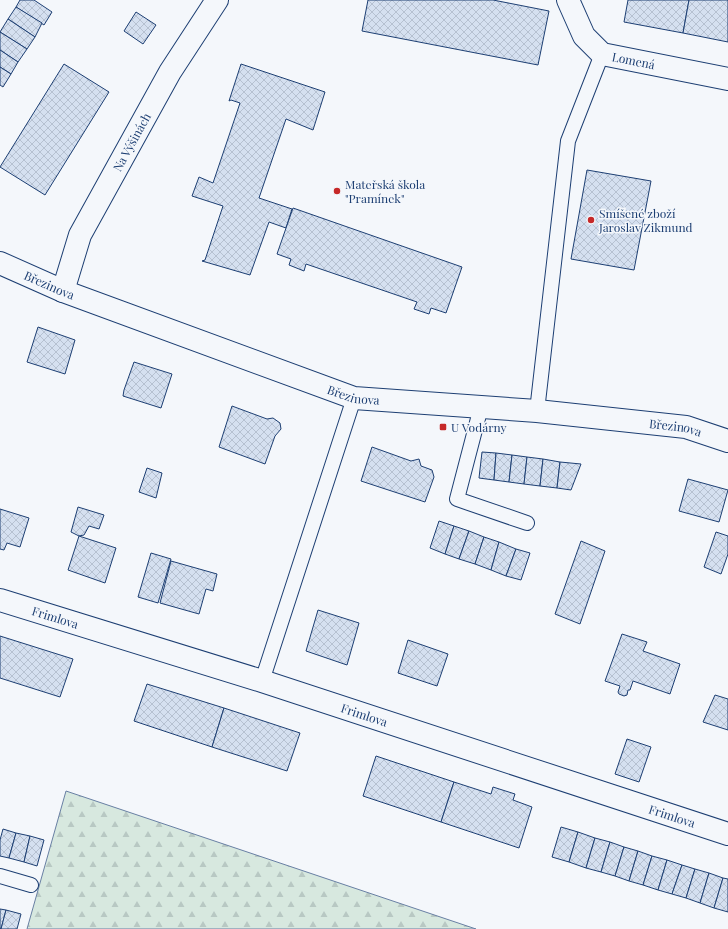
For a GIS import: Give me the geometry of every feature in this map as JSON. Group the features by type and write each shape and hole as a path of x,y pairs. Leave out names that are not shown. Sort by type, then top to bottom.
{"street":[{"name":"Na Výšinách","path":"63,292 80,235 170,72 217,0"},
{"name":"Lomená","path":"568,0 584,36 602,54 728,79"},
{"name":"Březinova","path":"0,264 63,292 354,398 537,411 686,427 728,440"},
{"name":"Frimlova","path":"0,600 262,681 728,834"}],"lane":[{"path":"537,411 568,140 602,54"},
{"path":"262,681 354,398"},
{"path":"481,407 457,499 527,523"},
{"path":"0,876 31,886"}],"green space":[{"path":"66,791 476,929 27,929"}],"building":[{"path":"20,0 34,0 52,12 44,25 16,7"},
{"path":"368,0 493,0 549,11 538,65 362,31"},
{"path":"628,0 689,0 683,33 624,22"},
{"path":"689,0 728,0 728,42 683,33"},
{"path":"16,7 42,23 35,37 8,19"},
{"path":"136,12 156,25 143,44 124,31"},
{"path":"8,19 35,37 27,49 0,32"},
{"path":"0,32 27,49 18,62 0,50"},
{"path":"0,50 18,62 11,74 0,67"},
{"path":"64,64 109,92 45,195 0,167"},
{"path":"241,64 325,92 313,130 286,119 259,198 292,209 286,228 269,222 250,275 202,261 205,260 223,206 192,196 199,177 213,183 240,103 231,100 229,101"},
{"path":"0,67 11,74 3,87 0,85"},
{"path":"587,170 651,181 634,270 571,259"},
{"path":"293,208 462,267 446,313 431,308 429,314 414,309 417,302 306,264 304,271 289,265 291,259 277,254"},
{"path":"38,327 75,340 65,374 27,362"},
{"path":"134,362 172,374 161,408 123,396"},
{"path":"232,406 267,419 273,418 280,423 281,429 275,436 265,464 219,447"},
{"path":"372,447 411,461 419,459 421,466 432,470 434,477 425,502 361,481"},
{"path":"482,452 496,453 494,480 479,478"},
{"path":"496,453 512,455 509,482 494,480"},
{"path":"512,455 527,457 524,484 509,482"},
{"path":"527,457 543,459 540,486 524,484"},
{"path":"543,459 560,462 557,488 540,486"},
{"path":"560,462 581,464 571,490 557,488"},
{"path":"147,468 162,473 156,498 139,492"},
{"path":"688,479 728,490 719,522 679,511"},
{"path":"78,507 104,515 99,529 89,526 84,535 79,536 71,532"},
{"path":"0,509 29,518 20,547 7,543 4,550 0,549"},
{"path":"439,521 454,526 445,554 430,548"},
{"path":"454,526 469,531 459,559 445,554"},
{"path":"469,531 484,537 475,564 459,559"},
{"path":"716,532 728,536 728,554 721,574 704,567"},
{"path":"79,536 116,548 105,583 68,570"},
{"path":"484,537 499,542 491,570 475,564"},
{"path":"581,541 605,551 580,624 555,614"},
{"path":"499,542 516,549 506,576 491,570"},
{"path":"516,549 530,553 521,580 506,576"},
{"path":"151,553 171,559 158,603 138,597"},
{"path":"171,561 217,574 213,591 206,589 199,614 160,603"},
{"path":"318,610 359,623 347,665 306,651"},
{"path":"622,634 647,642 643,651 680,664 670,694 633,681 627,695 624,696 618,692 620,686 605,681"},
{"path":"0,636 73,659 60,697 0,678"},
{"path":"408,640 448,654 437,686 398,673"},
{"path":"147,684 224,708 212,747 134,721"},
{"path":"715,695 728,699 728,730 703,722"},
{"path":"224,708 300,733 287,771 212,747"},
{"path":"627,739 651,747 639,782 615,774"},
{"path":"376,756 454,782 441,822 363,796"},
{"path":"454,782 491,794 493,787 515,794 513,800 532,807 519,848 441,822"},
{"path":"561,827 578,832 569,862 552,857"},
{"path":"3,829 16,833 9,858 0,856 0,840"},
{"path":"578,832 595,838 586,868 569,862"},
{"path":"16,833 30,836 24,862 9,858"},
{"path":"30,836 44,840 37,866 24,862"},
{"path":"595,838 610,842 601,872 586,868"},
{"path":"610,842 624,847 615,876 601,872"},
{"path":"624,847 638,851 629,881 615,876"},
{"path":"638,851 652,856 643,885 629,881"},
{"path":"652,856 667,860 658,890 643,885"},
{"path":"667,860 682,865 672,894 658,890"},
{"path":"682,865 695,869 686,898 672,894"},
{"path":"695,869 709,873 700,903 686,898"},
{"path":"709,873 723,878 714,908 700,903"},
{"path":"723,878 728,879 728,912 714,908"},
{"path":"0,909 6,910 1,929 0,929"},
{"path":"6,910 21,914 17,929 1,929"}],"place":[{"name":"Mateřská škola \"Pramínek\"","path":"337,191"},
{"name":"Smíšené zboží Jaroslav Zikmund","path":"591,220"},
{"name":"U Vodárny","path":"443,427"}]}
